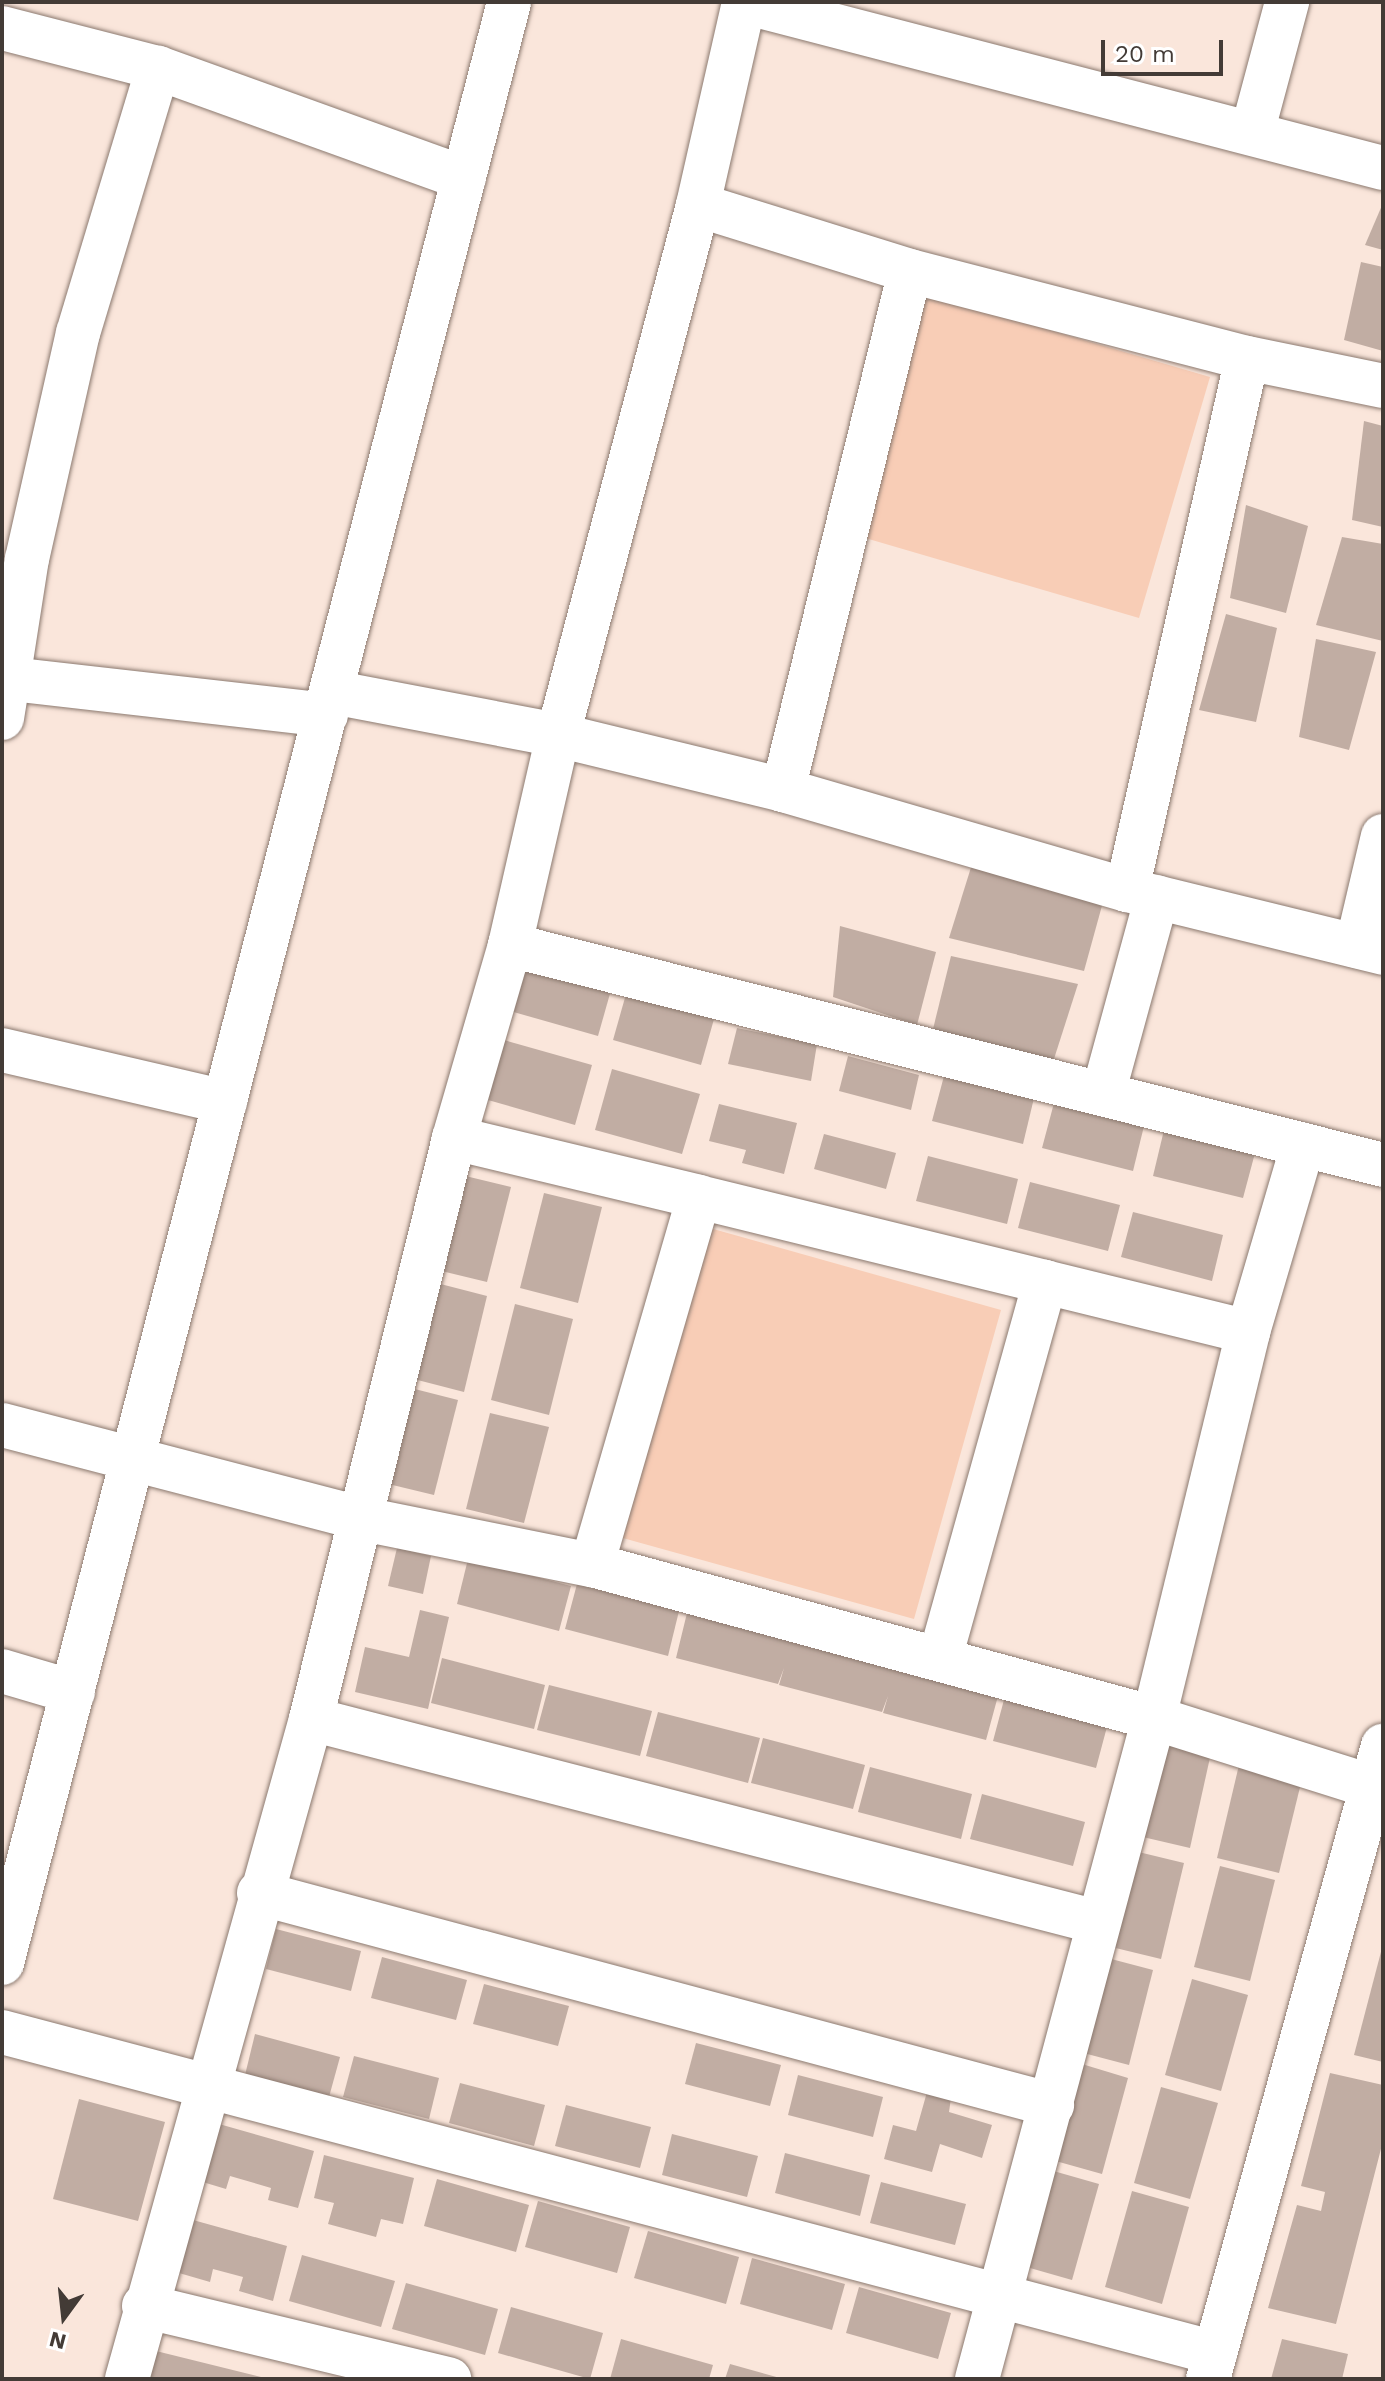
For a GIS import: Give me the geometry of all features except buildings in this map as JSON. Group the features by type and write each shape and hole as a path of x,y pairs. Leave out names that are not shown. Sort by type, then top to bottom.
{"street":[{"path":"2,1963 9,1905 73,1692 509,2"},
{"path":"127,2379 144,2306 259,1893 311,1719 454,1138 510,945 558,735 698,205 744,2 1383,168"},
{"path":"1252,133 1287,2"},
{"path":"2,28 158,68 464,178"},
{"path":"158,68 78,333 27,559 7,699 329,704 558,735 783,790 1142,894 1370,950 1383,836"},
{"path":"698,205 910,271 1247,358 1383,386"},
{"path":"783,790 910,271"},
{"path":"1103,1094 1247,358"},
{"path":"510,945 1383,1165"},
{"path":"2,1050 225,1102"},
{"path":"454,1138 1248,1332"},
{"path":"977,2379 1154,1718 1248,1332 1303,1145"},
{"path":"592,1565 699,1197"},
{"path":"940,1659 1045,1282"},
{"path":"2,1425 132,1462 358,1518 592,1565 1154,1718 1380,1774 1212,2366 999,2296 2,2032"},
{"path":"2,1671 73,1692"},
{"path":"311,1719 1097,1922"},
{"path":"259,1893 1052,2105"},
{"path":"144,2306 380,2370 449,2379"}],"shaded area":[{"path":"926,294 1210,377 1139,618 855,535"},
{"path":"681,1220 1001,1310 914,1619 594,1530"}]}
